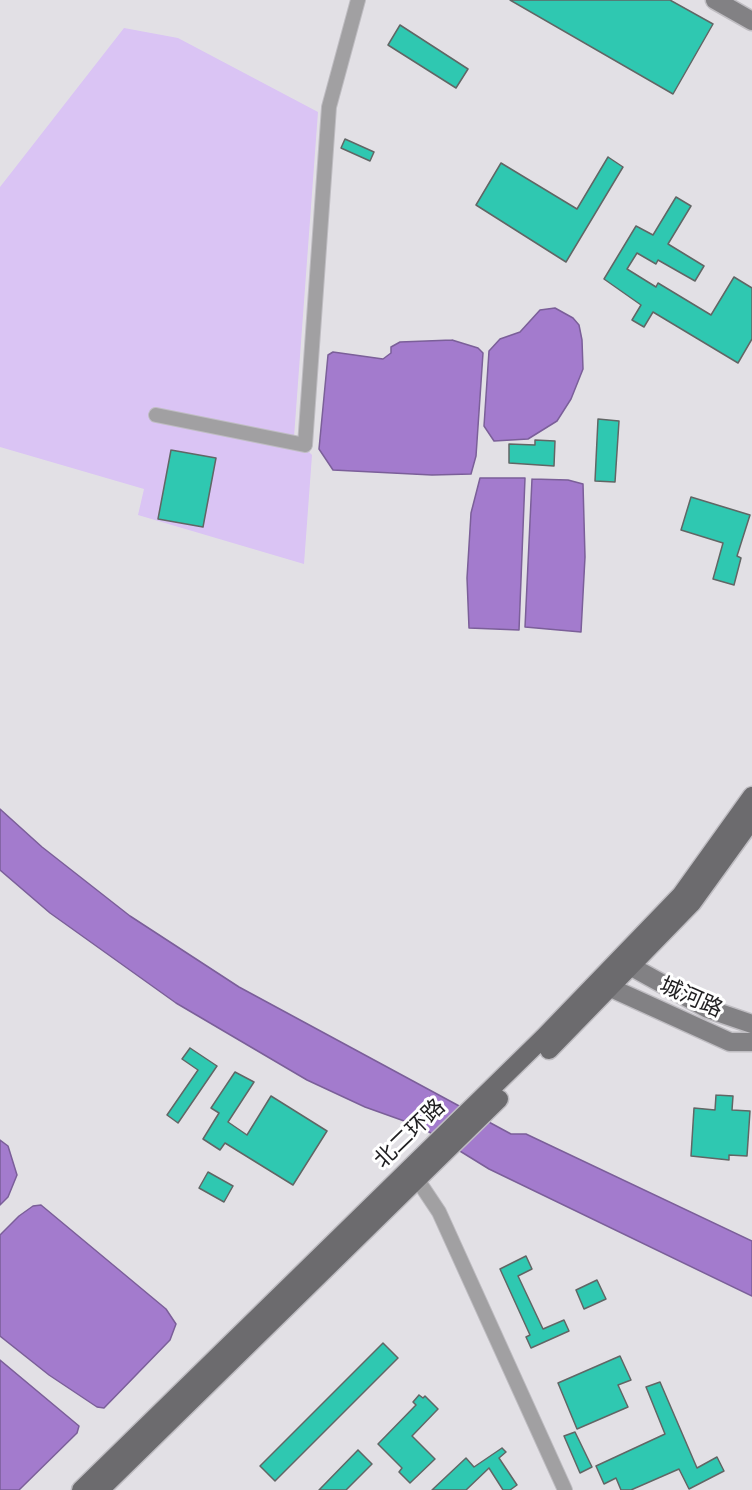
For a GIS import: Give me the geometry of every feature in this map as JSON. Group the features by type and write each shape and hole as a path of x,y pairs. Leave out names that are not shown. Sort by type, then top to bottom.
{"main road":[{"path":"715,0 752,21"},
{"name":"北二环路","path":"485,1103 543,1038 681,895 752,796"},
{"name":"北二环路","path":"81,1490 485,1103 611,988 692,903 752,820"},
{"name":"城河路","path":"632,967 708,1009 752,1024"},
{"name":"城河路","path":"611,988 730,1042 752,1042"},
{"name":"北二环路","path":"100,1490 417,1179 428,1159"}],"street":[{"path":"156,415 305,445 329,107 358,0"},
{"path":"417,1179 439,1212 565,1490"}],"shaded area":[{"path":"124,28 178,38 318,112 294,437 312,455 304,564 138,515 144,489 0,447 0,187"},
{"path":"555,308 573,318 579,325 582,340 583,369 571,399 557,421 528,439 494,441 484,426 489,351 500,339 520,332 540,310"},
{"path":"452,340 478,348 483,353 476,456 471,474 432,475 333,470 319,449 328,355 333,352 383,359 391,353 391,347 400,342"},
{"path":"480,478 525,478 519,630 469,628 467,578 471,513"},
{"path":"532,479 568,480 583,484 585,557 581,632 525,627"},
{"path":"0,809 42,847 130,916 239,987 511,1134 526,1134 752,1241 752,1296 489,1169 421,1127 365,1107 307,1080 176,1003 50,913 0,870"},
{"path":"0,1140 8,1146 17,1175 8,1197 0,1205"},
{"path":"41,1205 166,1309 176,1324 170,1340 104,1408 97,1407 49,1375 0,1336 0,1235 19,1216 33,1206"},
{"path":"0,1360 79,1426 77,1433 19,1490 0,1490"}],"building":[{"path":"510,0 670,0 713,24 673,94"},
{"path":"400,25 468,69 456,88 388,45"},
{"path":"345,139 374,152 370,161 341,148"},
{"path":"608,157 623,167 566,262 476,205 501,163 577,209"},
{"path":"676,197 691,206 668,244 704,266 695,281 658,260 656,264 637,253 627,269 656,287 658,283 711,315 734,277 752,288 752,339 738,363 653,312 644,327 632,320 641,305 604,279 636,226 653,235"},
{"path":"598,419 619,421 615,482 595,481"},
{"path":"535,440 555,441 554,466 509,463 509,444 535,445"},
{"path":"171,450 216,458 203,527 158,519"},
{"path":"691,497 750,515 737,556 741,558 734,585 713,579 723,543 681,530"},
{"path":"190,1048 217,1066 178,1123 167,1115 198,1070 182,1059"},
{"path":"235,1072 254,1082 228,1122 247,1135 271,1096 327,1131 293,1185 225,1143 220,1150 203,1139 219,1113 211,1108"},
{"path":"716,1095 733,1096 732,1110 750,1111 747,1156 729,1155 729,1160 691,1156 694,1108 715,1110"},
{"path":"208,1172 233,1186 224,1202 199,1188"},
{"path":"526,1256 532,1269 518,1276 543,1329 564,1320 569,1331 531,1348 526,1337 530,1335 500,1269"},
{"path":"597,1280 606,1299 584,1309 576,1290"},
{"path":"383,1343 398,1358 275,1481 260,1466"},
{"path":"620,1356 631,1380 618,1385 628,1407 577,1429 558,1383"},
{"path":"660,1382 697,1468 717,1457 724,1471 689,1489 679,1469 631,1490 621,1490 616,1478 604,1484 596,1466 665,1434 646,1387"},
{"path":"419,1395 423,1398 425,1396 438,1409 412,1436 435,1459 410,1483 399,1472 402,1468 378,1444 416,1405 413,1402"},
{"path":"575,1432 592,1467 580,1473 564,1436"},
{"path":"502,1448 506,1452 499,1458 517,1485 510,1490 503,1490 489,1468 466,1490 432,1490 466,1458 474,1467"},
{"path":"358,1450 372,1464 346,1490 319,1490"}]}
